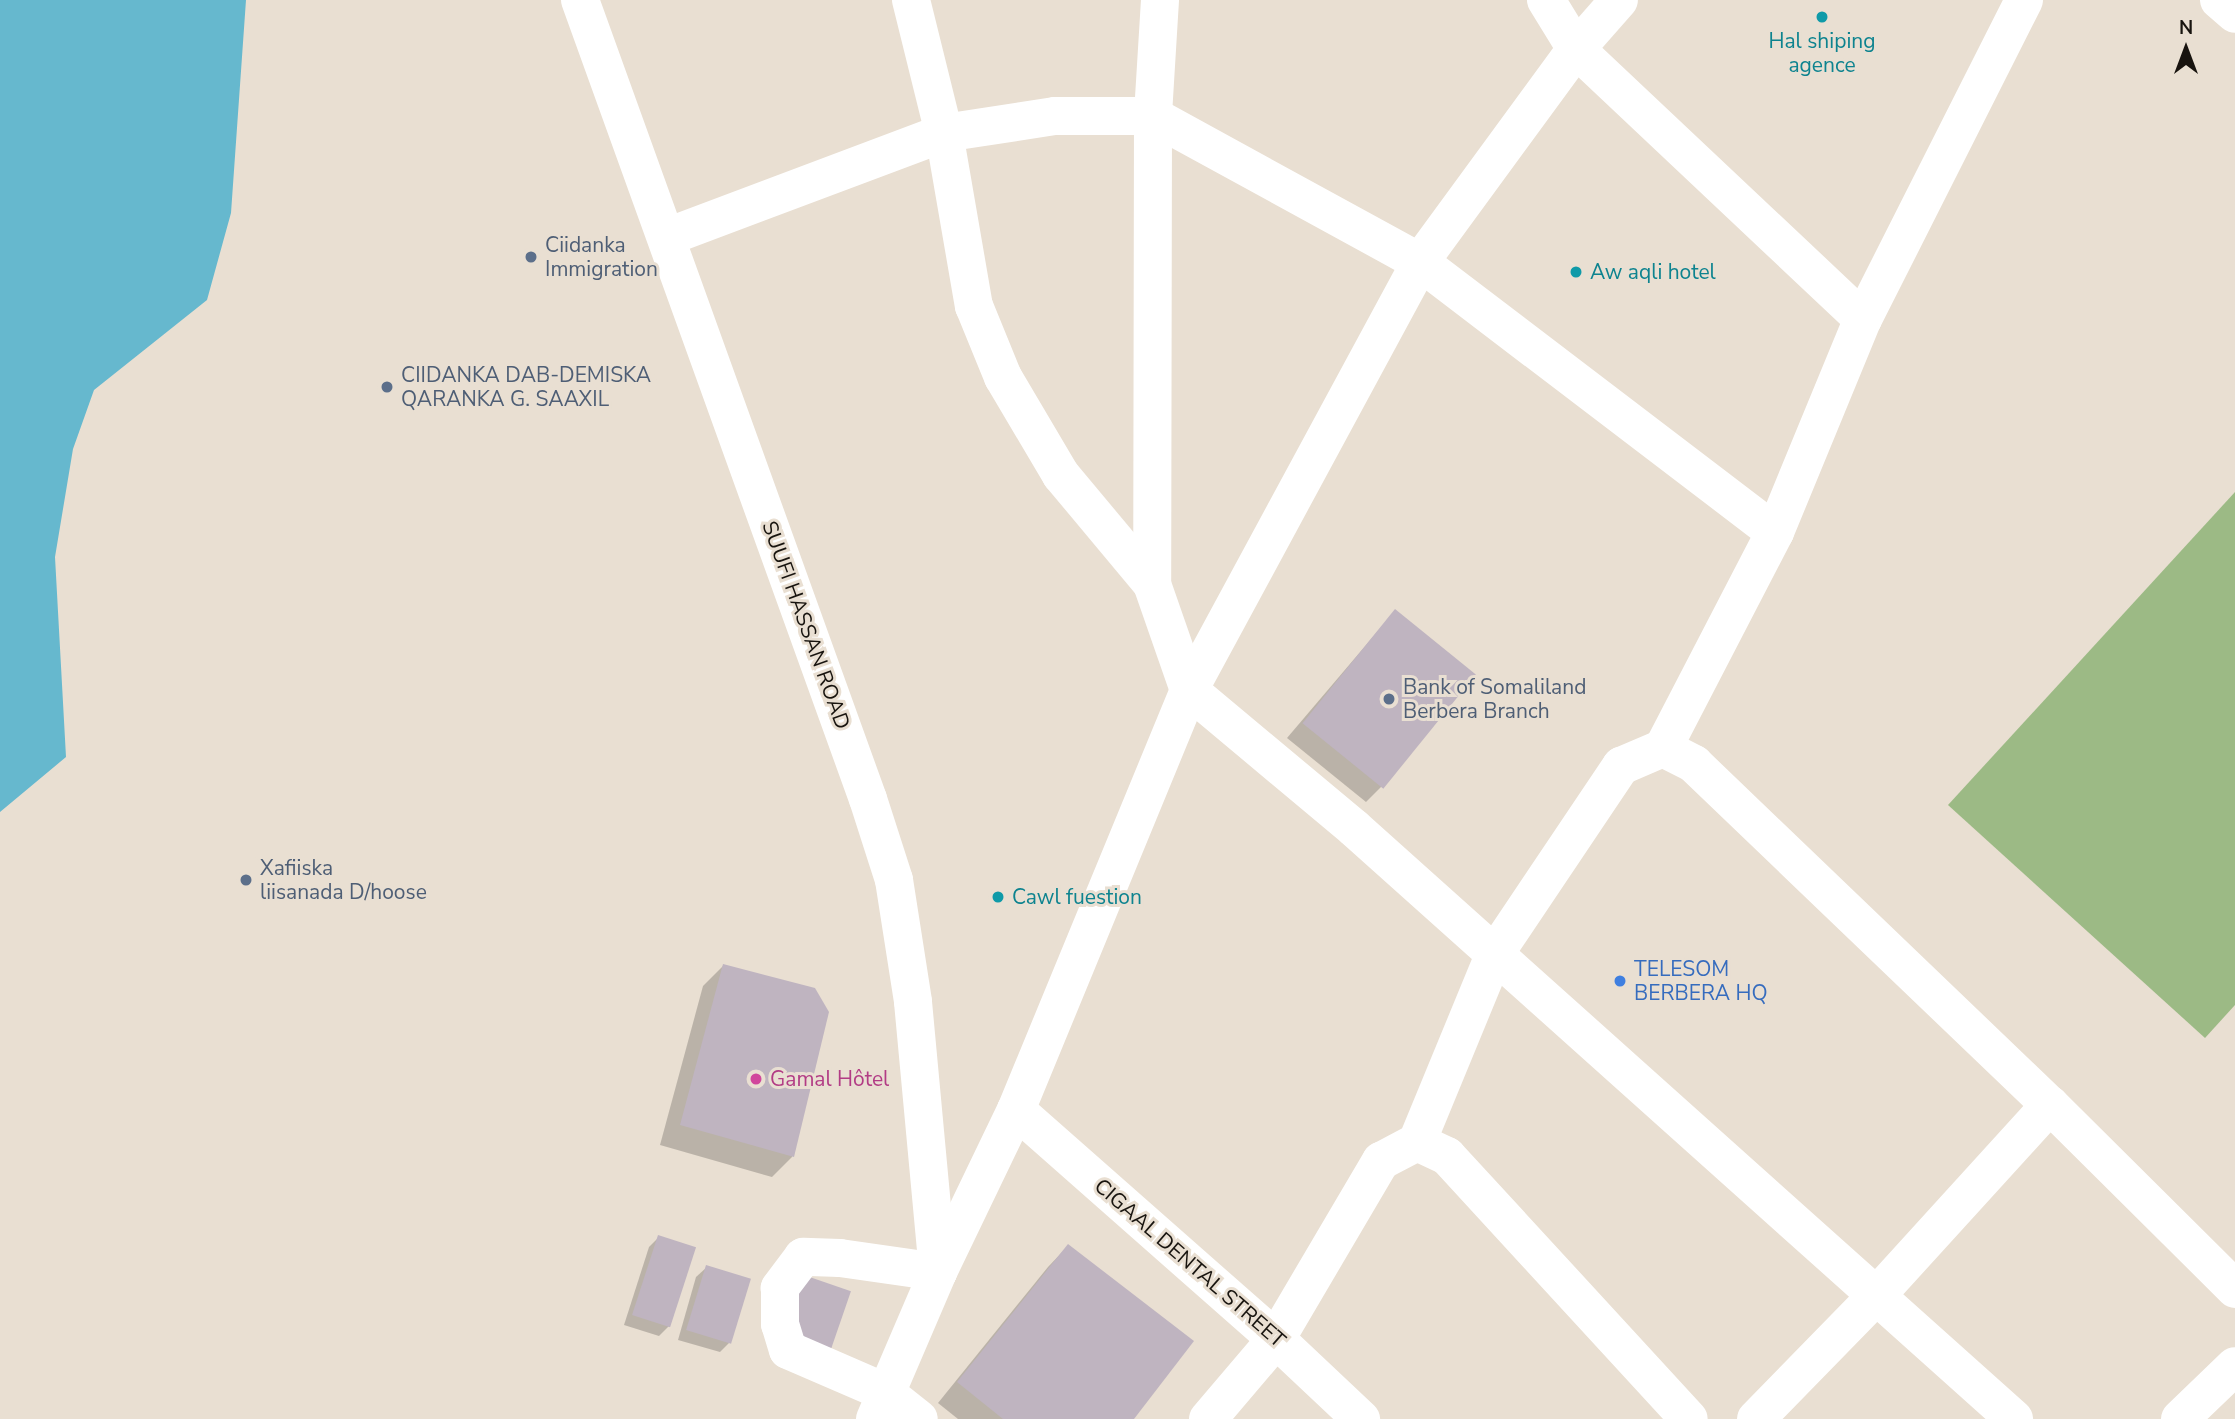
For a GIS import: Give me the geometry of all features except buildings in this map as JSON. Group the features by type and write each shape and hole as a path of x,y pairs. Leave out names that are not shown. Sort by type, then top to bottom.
{"street":[{"name":"SUUFI HASSAN ROAD","path":"580,0 868,799 894,880 913,1002 938,1272"},
{"path":"911,0 944,133 974,306 1003,377 1060,475 1152,584"},
{"path":"1160,0 1153,116 1152,584 1189,690 1354,828 2014,1419"},
{"path":"1546,0 1576,49 1863,319"},
{"path":"880,1405 938,1272 1016,1110 1189,690 1420,262 1576,49 1619,0"},
{"path":"1208,1419 1276,1339 1381,1161 1417,1142 1494,955 1621,766 1663,748 1774,532 1863,319 2024,0"},
{"path":"2219,0 2235,14"},
{"path":"667,237 944,133 1055,116 1153,116 1420,262 1774,532"},
{"path":"1663,748 1694,764 2050,1105 2235,1289"},
{"path":"1756,1419 1877,1295 2050,1105"},
{"name":"CIGAAL DENTAL STREET","path":"1016,1110 1276,1339 1360,1419"},
{"path":"1417,1142 1447,1156 1689,1419"},
{"path":"919,1419 880,1405 788,1350 780,1324 780,1288 803,1257 840,1258 938,1272"},
{"path":"2180,1419 2235,1366"}],"green space":[{"path":"2235,492 2235,1005 2205,1038 1948,805"}],"water":[{"path":"0,0 246,0 231,213 207,300 94,390 73,449 55,557 66,757 0,812"}],"place":[{"name":"Hal shiping agence","path":"1822,17"},
{"name":"Ciidanka Immigration","path":"531,257"},
{"name":"Aw aqli hotel","path":"1576,272"},
{"name":"CIIDANKA DAB-DEMISKA QARANKA G. SAAXIL","path":"387,387"},
{"name":"Bank of Somaliland Berbera Branch","path":"1389,699"},
{"name":"Xafiiska liisanada D/hoose","path":"246,880"},
{"name":"Cawl fuestion","path":"998,897"},
{"name":"TELESOM BERBERA HQ","path":"1620,981"},
{"name":"Gamal Hôtel","path":"756,1079"}]}
